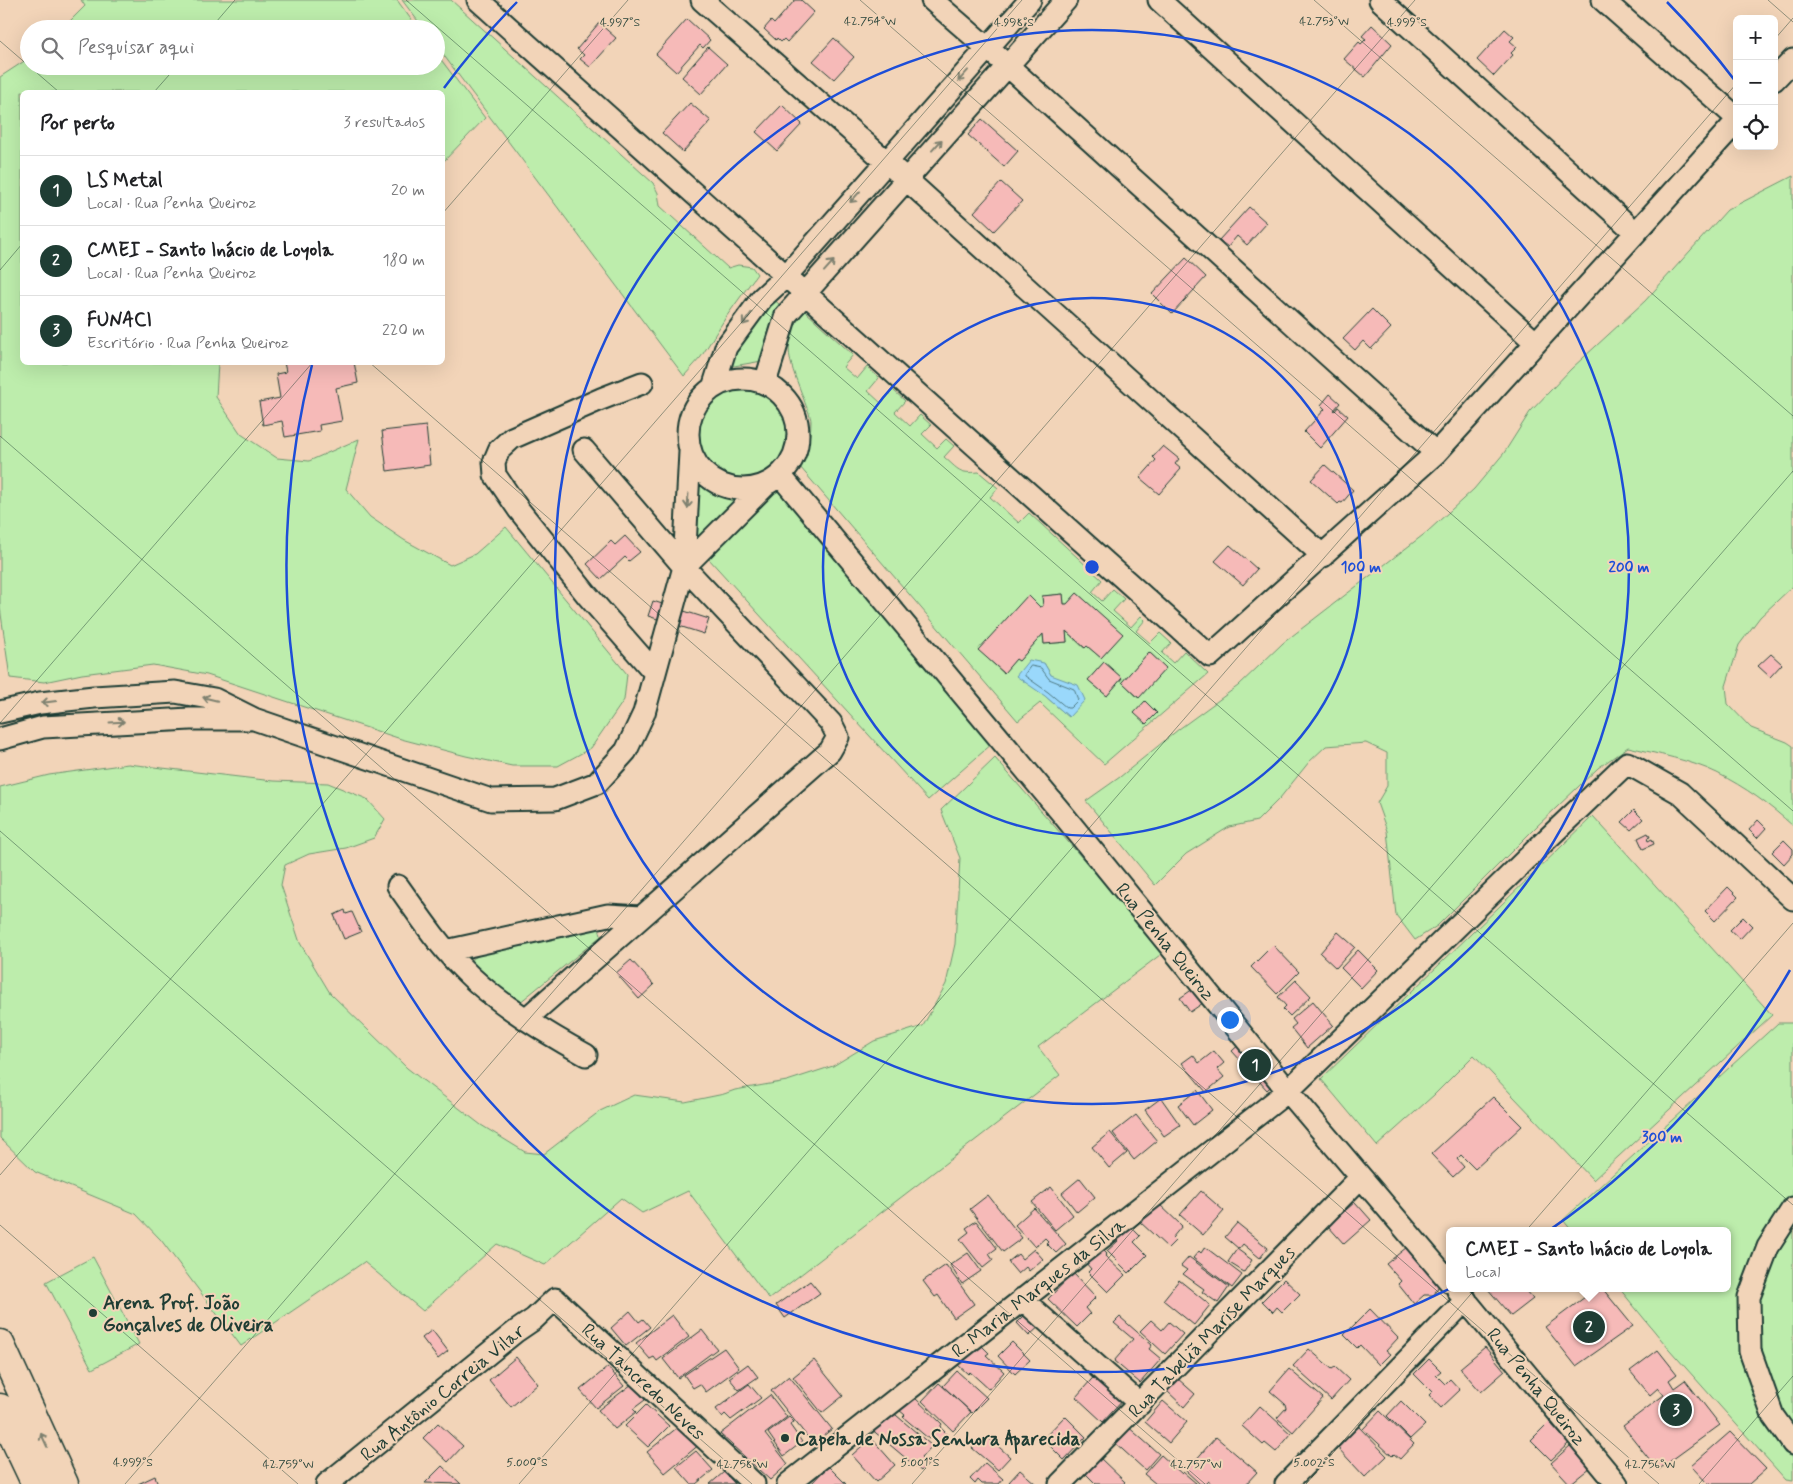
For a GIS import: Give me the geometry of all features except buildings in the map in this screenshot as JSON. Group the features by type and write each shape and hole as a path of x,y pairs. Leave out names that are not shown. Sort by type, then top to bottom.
{"main road":[{"path":"0,1344 64,1484"},
{"path":"0,1408 36,1484"}],"street":[{"path":"478,0 1210,656 1436,452 1733,123"},
{"path":"702,0 906,179 1323,556"},
{"path":"932,0 988,48 1436,452"},
{"path":"713,388 726,347 762,298 786,276 1030,0"},
{"path":"765,383 786,315 1066,0"},
{"path":"1159,0 1536,343"},
{"path":"1380,0 1636,232"},
{"path":"1603,0 1733,115"},
{"path":"1778,76 1793,60"},
{"path":"0,712 40,703 94,696 175,692 214,699 254,719 491,800 555,799 597,783 626,751 644,713 684,567 690,452 687,434 690,416 699,400 713,388 729,380 747,379 765,383 778,391 789,403 796,417 799,433 797,449 790,463 684,567"},
{"path":"642,383 600,398 512,438 499,450 494,462 495,475 519,510 587,595 655,673"},
{"path":"526,1019 830,751 838,737 832,723 684,567 584,450"},
{"path":"690,452 698,468 712,481 728,488 746,490 772,480"},
{"name":"Rua Penha Queiroz","path":"772,480 998,737 1288,1090 1446,1277"},
{"path":"0,739 43,727 190,719 254,719"},
{"name":"R. Maria Marques da Silva","path":"788,1484 1288,1090 1627,763 1680,792 1793,899"},
{"path":"398,886 446,951 463,969 490,993 526,1019 551,1036 586,1055"},
{"path":"446,951 608,915 641,917"},
{"name":"Rua Tabeliã Marise Marques","path":"1060,1484 1361,1177"},
{"path":"1793,1208 1768,1247 1749,1297 1750,1351 1773,1416 1793,1444"},
{"path":"1286,1484 1461,1294"},
{"name":"Rua Penha Queiroz","path":"1461,1294 1617,1484"},
{"name":"Rua Antônio Correia Vilar","path":"327,1484 534,1319 555,1299"},
{"name":"Rua Tancredo Neves","path":"555,1299 754,1484"},
{"path":"1022,1299 1140,1404"}],"green space":[{"path":"81,0 397,0 411,20 71,20 85,6"},
{"path":"402,0 451,0 653,183 658,193 660,206 728,268 738,265 752,267 757,274 726,317 701,357 684,376 445,57 445,20 417,20"},
{"path":"20,64 20,75 445,75 445,65 485,118 445,160 445,90 20,90 20,365 218,365 216,397 241,434 277,458 309,461 359,439 346,489 370,517 404,540 450,565 475,554 506,527 627,674 624,700 591,748 558,766 512,766 401,739 207,675 153,665 82,674 44,682 10,678 0,607 0,77"},
{"path":"1793,176 1793,586 1760,617 1739,645 1726,686 1728,704 1751,728 1793,746 1793,826 1757,797 1717,773 1685,761 1628,747 1598,768 1437,926 1415,940 1396,915 1387,831 1377,803 1387,786 1387,753 1366,743 1326,746 1309,762 1280,798 1257,821 1229,827 1186,854 1155,885 1086,801 1238,686 1283,643 1427,532 1474,489 1504,453 1530,412 1571,369 1645,301 1727,210"},
{"path":"772,298 779,304 779,309 766,342 762,361 734,366 727,363"},
{"path":"805,311 853,355 843,367 857,379 867,367 879,378 868,391 881,403 893,390 905,401 895,412 910,426 920,415 931,425 922,434 937,448 946,439 954,446 944,457 956,468 963,472 979,472 998,488 990,497 1019,523 1029,513 1102,580 1092,592 1102,601 1113,589 1124,599 1113,611 1131,627 1141,616 1145,620 1136,631 1150,643 1160,633 1171,643 1162,653 1173,663 1184,651 1208,674 1104,764 1040,703 1018,721 800,467 809,439 811,422 795,376 790,355 789,344 796,323","holes":["1077,593 1122,634 1101,658 1087,646 1084,648 1066,631 1067,642 1044,644 1043,634 1019,661 1016,659 1003,673 979,650 1028,596 1040,607 1043,606 1043,596 1063,594 1064,604 1067,604","1149,652 1166,668 1138,698 1122,682","1104,662 1122,678 1107,696 1088,680","1044,663 1069,717 1045,696"]},
{"path":"743,385 762,389 777,400 788,415 792,434 788,453 777,468 762,479 743,483 724,479 709,468 698,453 694,434 698,415 709,400 724,389"},
{"path":"777,481 993,743 928,800 708,558"},
{"path":"702,482 737,494 739,506 694,550 694,486"},
{"path":"995,758 1164,952 1038,1047 1060,1075 769,1299 688,1191 642,1213 621,1198 545,1265 497,1244 423,1311 364,1262 241,1346 161,1240 136,1214 35,1172 0,1138 0,787 49,775 128,764 273,781 328,783 367,799 385,819 374,838 346,848 309,854 285,865 281,885 300,943 330,993 407,1068 481,1125 525,1152 544,1154 600,1111 634,1095 685,1102 735,1090 787,1081 833,1066 874,1041 923,1026 946,984 955,944 960,858 941,810"},
{"path":"1593,816 1772,1015 1593,1180 1474,1055 1434,1095 1377,1146 1321,1079"},
{"path":"599,927 601,936 519,1003 470,960 482,954"},
{"path":"1778,1023 1793,1023 1793,1481 1786,1480 1669,1349 1622,1292 1731,1292 1731,1227 1569,1227 1563,1220"},
{"name":"Arena Prof. João Gonçalves de Oliveira","path":"93,1257 139,1344 92,1369 46,1282"}],"water":[{"path":"1029,660 1044,663 1051,675 1078,685 1085,700 1069,717 1045,696 1016,676"}],"place":[{"name":"LS Metal","path":"1255,1065"},
{"name":"Arena Prof. João Gonçalves de Oliveira","path":"93,1313"},
{"name":"CMEI - Santo Inácio de Loyola","path":"1589,1327"},
{"name":"FUNACI","path":"1676,1410"},
{"name":"Capela de Nossa Senhora Aparecida","path":"785,1438"}]}
